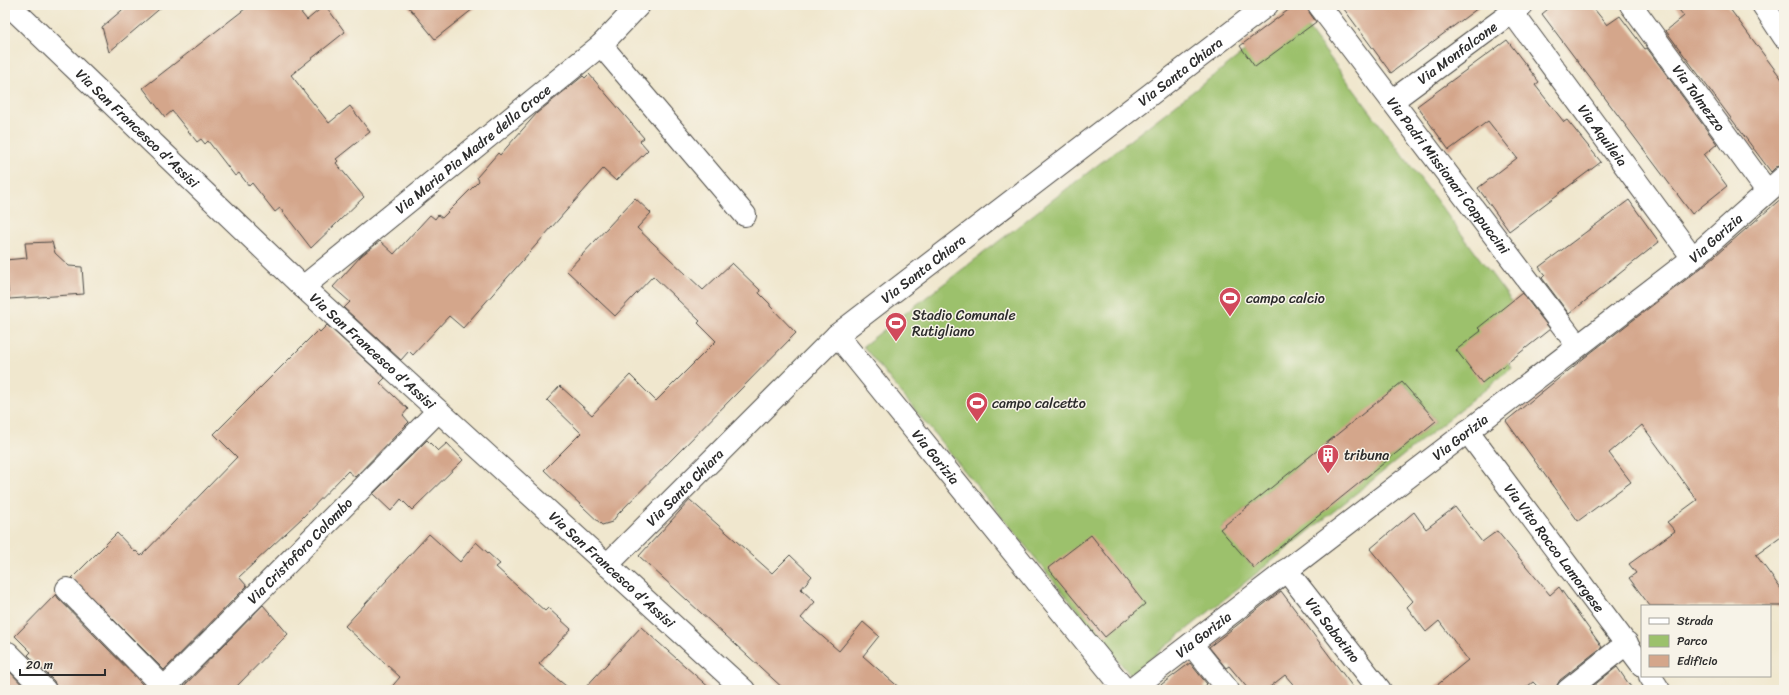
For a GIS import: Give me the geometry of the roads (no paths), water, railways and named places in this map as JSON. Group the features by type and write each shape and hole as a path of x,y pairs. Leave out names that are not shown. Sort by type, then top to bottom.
{"street":[{"name":"Via San Francesco d'Assisi","path":"9,5 303,287 744,690"},
{"name":"Via Maria Pia Madre della Croce","path":"303,287 601,44 639,5"},
{"name":"Via Santa Chiara","path":"607,565 837,335 1267,5"},
{"name":"Via Padri Missionari Cappuccini","path":"1319,5 1578,346"},
{"name":"Via Tolmezzo","path":"1630,5 1767,191"},
{"path":"1763,5 1784,37"},
{"name":"Via Monfalcone","path":"1392,101 1517,9"},
{"name":"Via Aquileia","path":"1517,9 1693,258"},
{"path":"601,44 745,216"},
{"name":"Via Gorizia","path":"1131,690 1693,258 1784,177"},
{"name":"Via Gorizia","path":"837,335 1125,690"},
{"name":"Via Cristoforo Colombo","path":"163,689 438,411"},
{"name":"Via Vito Rocco Lamorgese","path":"1468,431 1641,664"},
{"name":"Via Sabotino","path":"1286,570 1380,690"},
{"path":"66,589 163,689"},
{"path":"1568,690 1627,643"},
{"path":"1191,644 1228,690"},
{"path":"8,653 45,690"},
{"path":"1651,677 1659,690"}],"place":[{"name":"campo calcio","path":"1230,318"},
{"name":"Stadio Comunale Rutigliano","path":"896,342"},
{"name":"campo calcetto","path":"977,422"},
{"name":"tribuna","path":"1328,474"}]}
